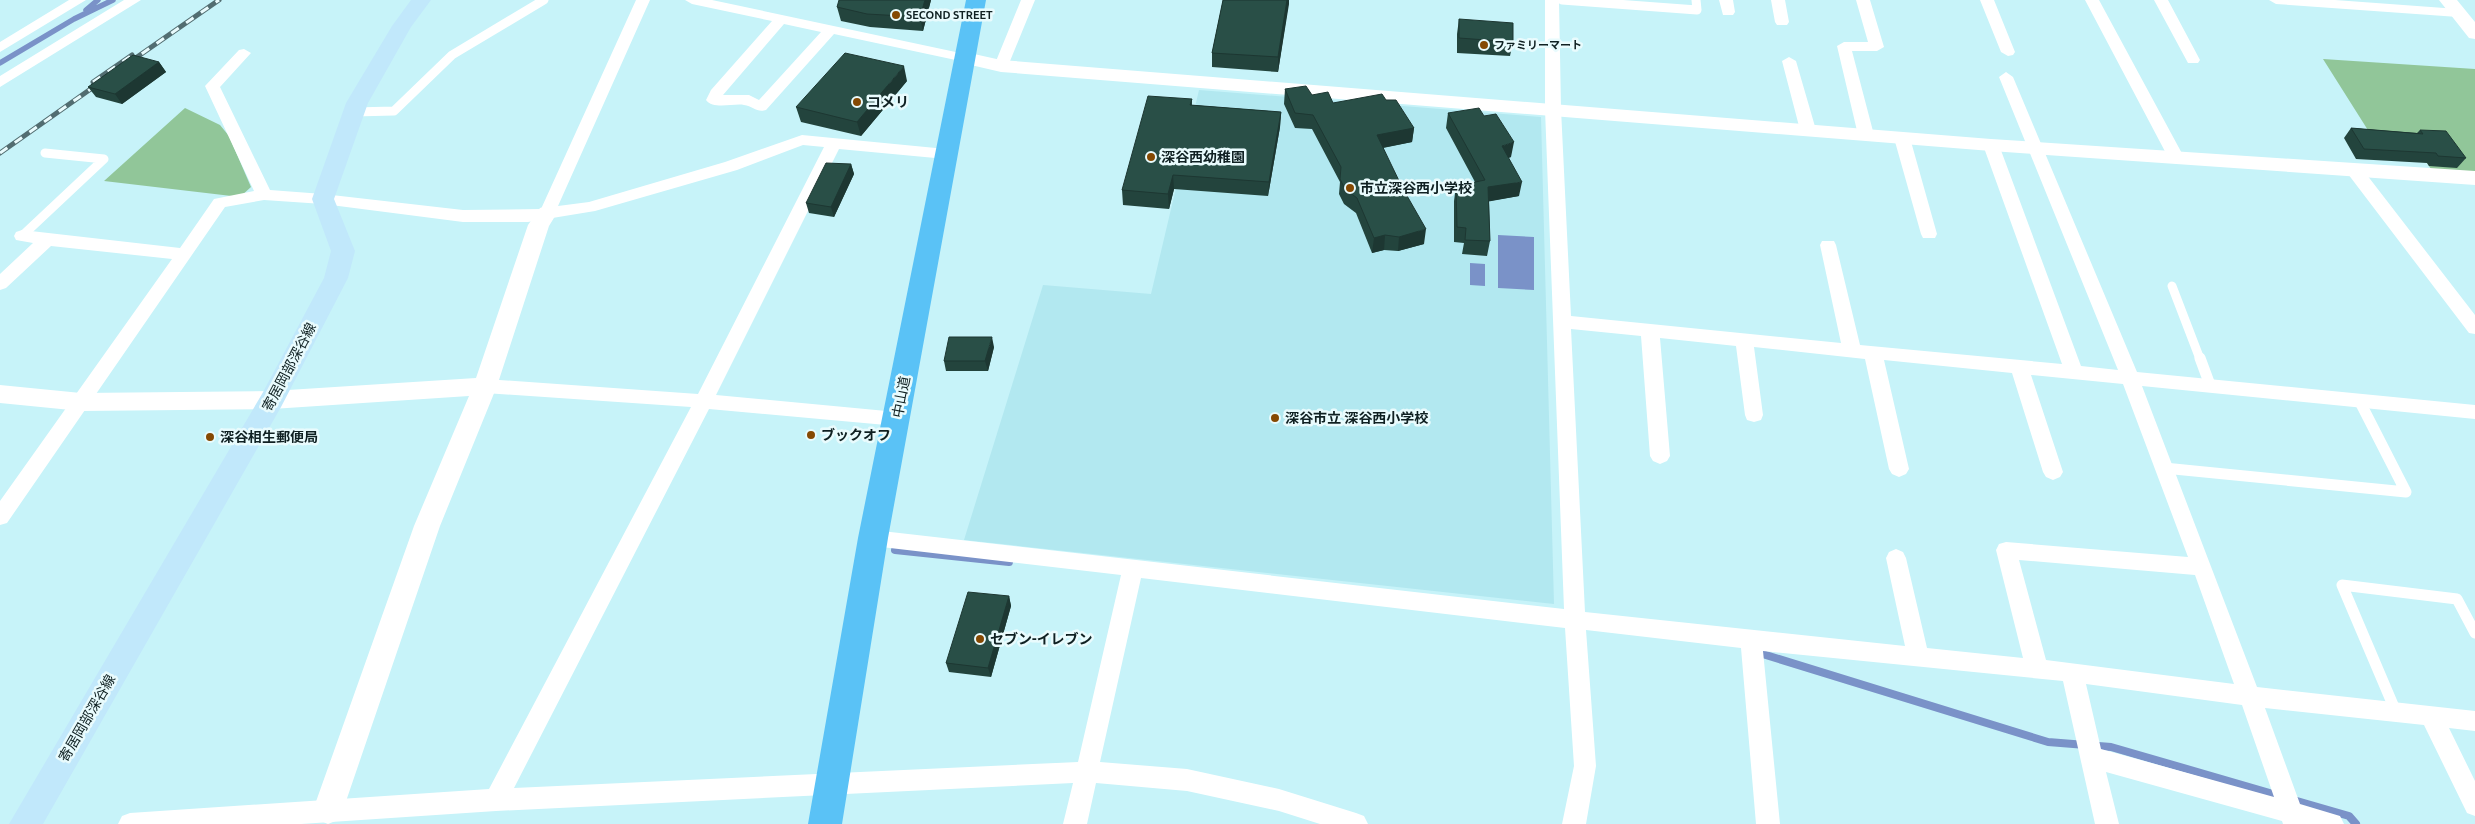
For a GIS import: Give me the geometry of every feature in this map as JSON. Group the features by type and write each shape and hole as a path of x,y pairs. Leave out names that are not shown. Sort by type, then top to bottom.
{"highway":[{"name":"中山道","path":"825,824 873,538 976,0"}],"main road":[{"path":"323,199 354,112 402,26 421,0"},
{"name":"寄居岡部深谷線","path":"25,824 272,400 336,278 343,251 323,199"}],"street":[{"path":"0,48 79,0"},
{"path":"0,82 134,0"},
{"path":"326,817 427,526 485,386 539,225 547,213 643,0"},
{"path":"692,0 1001,66 1991,145 2475,178"},
{"path":"1001,66 1028,0"},
{"path":"1552,0 1562,322 1575,620 1585,766 1574,824"},
{"path":"1778,0 1782,22"},
{"path":"1863,0 1877,47 1844,46 1866,135"},
{"path":"1987,0 2008,52"},
{"path":"2092,0 2177,159"},
{"path":"2160,0 2193,60"},
{"path":"2276,0 2454,6 2475,34"},
{"path":"782,18 716,93 714,100 749,100 761,106 831,29"},
{"path":"244,53 212,86 264,195"},
{"path":"1789,61 1808,130"},
{"path":"2006,77 2130,378 2250,696 2292,818"},
{"path":"1902,138 1929,234"},
{"path":"0,517 220,203 264,195 323,199 463,216 528,216 589,207 732,166 802,140 946,154"},
{"path":"496,800 704,401 833,144"},
{"path":"1991,145 2074,372"},
{"path":"2354,170 2475,328"},
{"path":"22,236 185,254"},
{"path":"0,284 47,240"},
{"path":"1828,245 1852,350"},
{"path":"1562,322 2475,412"},
{"path":"1650,331 1660,456"},
{"path":"1744,340 1754,415"},
{"path":"1873,352 1899,469"},
{"path":"2019,367 2053,472"},
{"path":"0,394 81,402 272,400 485,386 704,401 897,419"},
{"path":"873,538 1751,640 2037,668 2250,696 2475,721"},
{"path":"2037,668 2006,550 2201,567"},
{"path":"1896,558 1918,657"},
{"path":"1075,824 1133,569"},
{"path":"1751,640 1768,824"},
{"path":"2072,672 2107,824"},
{"path":"2431,716 2475,805"},
{"path":"2091,757 2292,818 2332,824"},
{"path":"130,824 326,817 496,800 1086,772 1187,780 1279,800 1356,824"}],"lane":[{"path":"354,112 394,110 452,54 544,0"},
{"path":"1562,0 1697,10 1696,0"},
{"path":"22,236 104,159 45,153"},
{"path":"2172,286 2210,385"},
{"path":"2164,468 2406,492 2359,400"},
{"path":"2396,712 2342,585 2457,599 2475,633"}],"shaded area":[{"name":"深谷市立 深谷西小学校","path":"1199,90 1541,117 1554,604 964,540 1043,285 1151,294"}],"green space":[{"path":"2323,59 2475,69 2475,178 2435,175 2410,138 2371,135"},
{"path":"185,108 220,125 229,136 251,187 240,197 104,181"}],"water":[{"path":"1498,235 1534,237 1534,290 1498,288"},
{"path":"1470,263 1485,264 1485,286 1470,285"}],"building":[{"path":"839,0 925,0 920,17 867,14 837,7"},
{"path":"1223,0 1287,0 1278,57 1212,53"},
{"path":"1459,19 1513,23 1513,42 1459,38"},
{"path":"845,53 904,66 857,122 796,107"},
{"path":"133,55 159,62 115,94 88,87"},
{"path":"1306,86 1312,95 1328,92 1333,103 1382,94 1386,100 1396,100 1414,128 1377,135 1402,187 1426,229 1399,237 1385,235 1374,238 1357,198 1345,189 1340,179 1341,167 1313,115 1295,113 1285,89"},
{"path":"1148,96 1192,99 1190,105 1281,112 1269,182 1173,175 1168,194 1122,190"},
{"path":"1479,108 1484,116 1496,114 1514,142 1502,146 1522,182 1488,187 1490,241 1465,240 1466,228 1457,227 1456,186 1485,180 1448,113"},
{"path":"2351,128 2423,134 2420,130 2446,131 2466,158 2438,156 2436,153 2364,149"},
{"path":"826,163 851,164 831,207 806,203"},
{"path":"949,337 992,337 985,361 944,361"},
{"name":"セブン-イレブン","path":"968,592 1009,596 988,668 946,663"}],"waterway":[{"path":"86,10 98,0"},
{"path":"0,63 74,19 113,0"},
{"path":"895,550 1009,562"},
{"path":"1756,652 2048,742 2111,747 2280,796"},
{"path":"2290,799 2349,816 2356,824"}],"railway":[{"path":"127,64 219,0"},
{"path":"93,82 132,55"},
{"path":"0,153 102,81"}],"place":[{"name":"SECOND STREET","path":"896,15"},
{"name":"ファミリーマート","path":"1484,45"},
{"name":"コメリ","path":"857,102"},
{"name":"深谷西幼稚園","path":"1151,157"},
{"name":"市立深谷西小学校","path":"1350,188"},
{"name":"深谷市立 深谷西小学校","path":"1275,418"},
{"name":"ブックオフ","path":"811,435"},
{"name":"深谷相生郵便局","path":"210,437"},
{"name":"セブン-イレブン","path":"980,639"}]}
